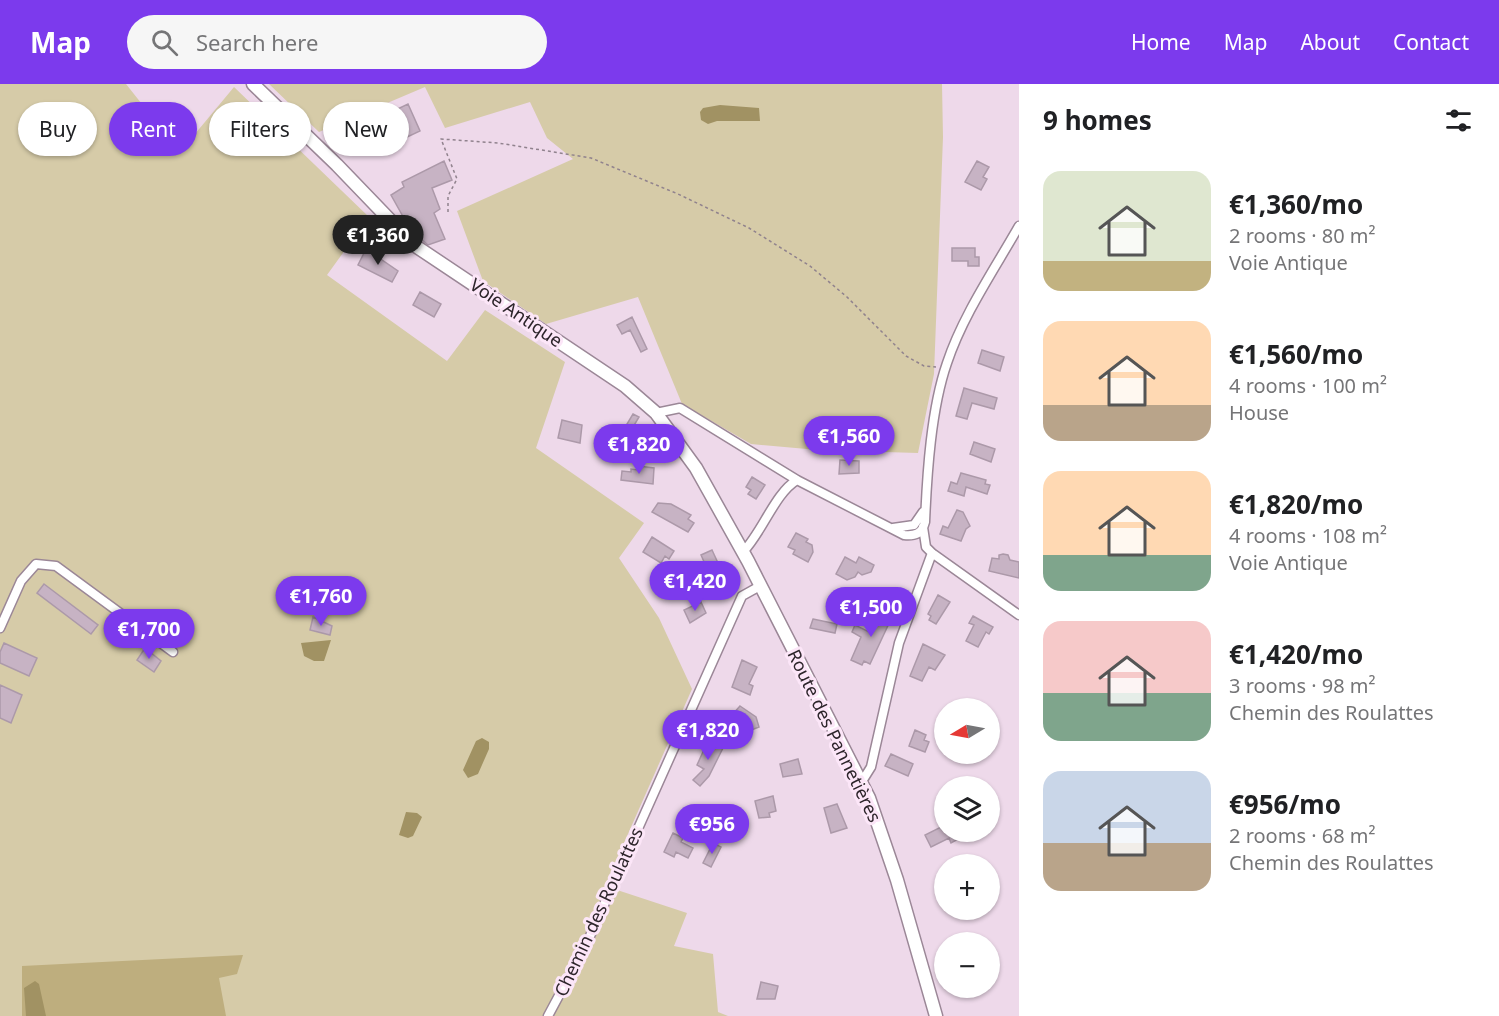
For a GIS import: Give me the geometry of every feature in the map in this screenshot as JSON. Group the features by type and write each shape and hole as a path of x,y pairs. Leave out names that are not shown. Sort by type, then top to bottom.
{"street":[{"name":"Voie Antique","path":"253,84 337,165 414,245 625,386 656,413 696,468 749,564"},
{"path":"861,783 871,767 899,642 929,550 923,527 934,426 946,368 964,324 1019,226"},
{"path":"656,413 680,408 797,480 907,535 1019,615"},
{"path":"743,552 757,538 787,486 797,480"},
{"path":"893,528 914,525 922,518 926,506"},
{"path":"907,535 914,536 923,527"},
{"path":"0,628 21,581 36,564 56,566 173,652"},
{"name":"Route des Pannetières","path":"749,564 861,783 897,880 936,1016"},
{"name":"Chemin des Roulattes","path":"548,1016 586,945 742,596 760,586"}],"path":[{"path":"448,212 448,196 457,179 441,139 498,143 591,158 749,228 810,266 848,297 906,356 924,366 946,368"}],"shaded area":[{"path":"0,84 126,84 140,102 109,102 109,156 197,156 197,132 209,117 209,156 306,156 369,217 327,275 447,361 485,310 565,362 536,448 644,523 619,558 659,618 692,689 605,886 687,913 674,946 713,954 718,1012 728,1016 0,1016"},
{"path":"269,84 942,84 943,137 934,374 918,453 818,450 751,444 682,404 638,297 546,324 483,281 457,211 573,159 547,138 530,102 445,128 425,87 390,102 323,102 323,130 319,132 311,124 311,102 288,102"},
{"path":"234,87 250,102 222,102"},
{"path":"720,105 759,108 760,121 717,121 708,124 701,120 700,112 703,108"},
{"path":"331,640 324,661 314,661 304,656 301,643"},
{"path":"482,738 489,742 489,749 478,774 468,778 463,770 476,741"},
{"path":"406,812 417,813 422,817 413,836 408,838 399,835"},
{"path":"243,955 237,974 219,978 226,1016 22,1016 22,966"},
{"path":"35,981 39,984 46,1016 26,1016 24,988"}],"building":[{"path":"409,106 420,131 409,136"},
{"path":"444,161 452,180 432,188 440,209 434,213 445,239 428,245 410,229 391,195 404,187 402,182"},
{"path":"977,161 989,167 983,177 987,179 981,190 965,182"},
{"path":"952,248 975,248 975,257 979,257 979,266 968,266 968,261 952,261"},
{"path":"366,249 398,271 392,282 358,265"},
{"path":"420,292 441,304 434,317 413,305"},
{"path":"632,317 647,349 641,352 630,330 622,334 617,325"},
{"path":"982,350 1004,357 1000,371 978,363"},
{"path":"964,388 997,398 994,409 972,403 967,419 956,416"},
{"path":"633,414 639,417 633,427 641,431 636,441 628,436 624,443 618,439"},
{"path":"562,420 582,425 580,443 558,438"},
{"path":"974,442 995,449 991,462 970,454"},
{"path":"840,460 859,461 859,473 839,474"},
{"path":"638,466 654,468 653,484 621,480 622,471 638,470"},
{"path":"961,473 986,480 985,484 990,485 987,494 966,487 964,496 948,491 951,482 957,484"},
{"path":"752,477 765,485 756,499 748,494 751,490 746,487"},
{"path":"658,503 671,504 691,515 688,519 694,523 688,532 652,512"},
{"path":"957,510 963,512 970,526 966,529 961,541 940,534 943,526 948,528"},
{"path":"796,533 808,539 806,542 812,545 813,552 808,562 793,554 795,550 788,547"},
{"path":"652,537 674,551 669,559 665,556 661,563 643,552"},
{"path":"712,550 718,563 714,566 720,578 710,583 702,565 705,564 701,555"},
{"path":"999,555 1008,555 1010,560 1019,562 1019,578 989,571 992,558 999,559"},
{"path":"845,557 856,563 859,557 874,565 871,572 862,575 858,572 855,577 847,580 836,574"},
{"path":"315,580 341,587 338,599 312,592"},
{"path":"44,584 98,625 91,634 37,593"},
{"path":"938,595 950,602 936,624 929,620 931,616 928,614"},
{"path":"701,602 706,613 690,623 684,610"},
{"path":"885,609 892,612 891,619 870,664 864,661 862,665 851,660 861,637 852,632 855,625 869,632 877,613 882,615"},
{"path":"973,616 993,627 989,634 986,632 978,647 966,641 974,625 969,623"},
{"path":"313,617 332,626 330,635 310,630"},
{"path":"813,619 837,624 835,633 810,628"},
{"path":"4,643 37,658 29,676 0,663 0,652"},
{"path":"923,644 945,655 935,670 929,667 922,681 910,676"},
{"path":"145,648 161,661 154,672 137,660"},
{"path":"742,660 757,667 749,684 753,686 750,695 732,687"},
{"path":"0,685 22,695 11,723 0,718"},
{"path":"740,706 756,717 759,727 749,731 732,715"},
{"path":"915,730 926,735 924,740 929,742 925,752 909,746"},
{"path":"708,741 724,746 709,776 700,786 693,780 704,769 697,765"},
{"path":"891,754 913,764 908,776 885,766"},
{"path":"798,759 802,774 783,777 780,764"},
{"path":"773,796 776,811 769,813 770,817 759,818 755,801"},
{"path":"837,804 847,828 831,833 824,808"},
{"path":"934,830 934,842 941,842 931,847 925,835"},
{"path":"673,833 683,838 681,842 693,848 688,858 676,852 674,857 664,852"},
{"path":"713,843 721,847 711,867 703,863"},
{"path":"761,982 778,986 775,999 757,999"}]}
